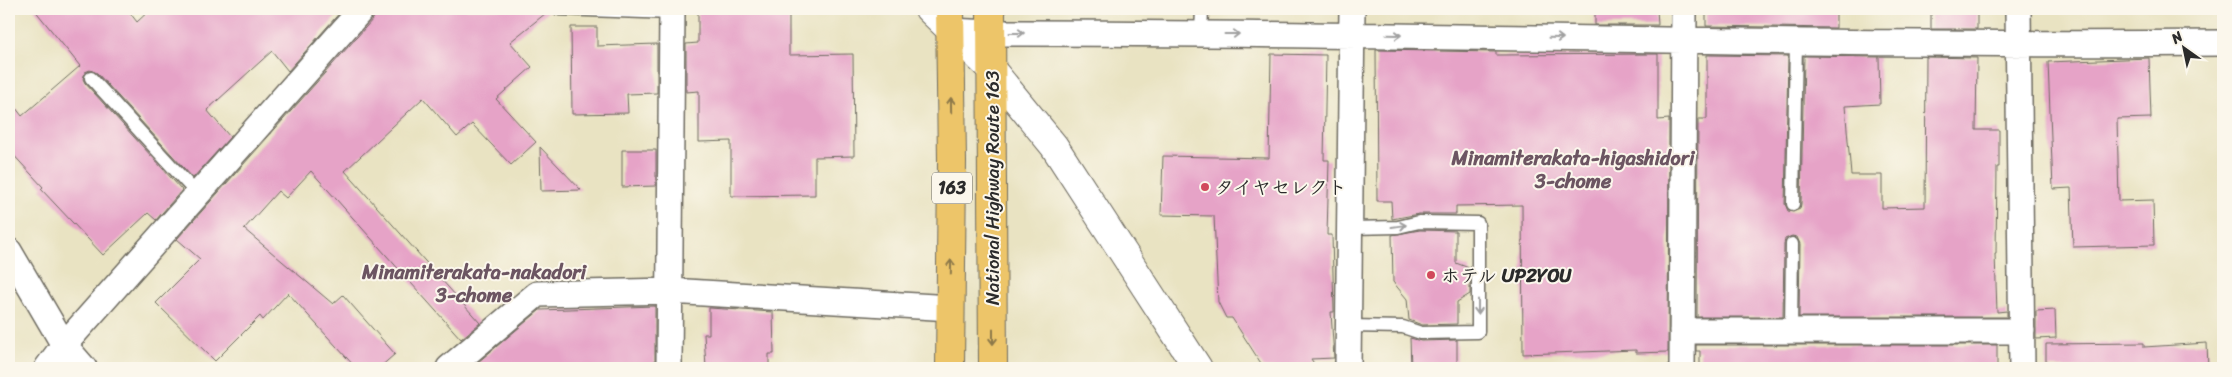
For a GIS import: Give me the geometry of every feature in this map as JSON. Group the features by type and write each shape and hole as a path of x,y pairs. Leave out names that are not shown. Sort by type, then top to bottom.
{"highway":[{"name":"163","path":"950,20 952,162 950,368"},
{"name":"National Highway Route 163","path":"991,21 993,368"}],"street":[{"path":"47,368 64,345 362,9"},
{"path":"929,9 950,20 1054,146 1198,368"},
{"path":"1348,368 1352,9"},
{"path":"1682,368 1684,9"},
{"path":"2018,9 2022,368"},
{"path":"668,368 672,11"},
{"path":"950,20 1201,34 2018,45 2223,43"},
{"path":"9,251 64,345 84,368"},
{"path":"449,368 536,294 670,290 951,308"},
{"path":"1682,331 2022,331"}],"lane":[{"path":"559,9 672,11"},
{"path":"1201,34 1202,9"},
{"path":"1793,204 1796,42"},
{"path":"91,78 198,194"},
{"path":"1349,326 1404,327 1420,333 1478,332 1478,224 1419,222 1398,227 1351,228"},
{"path":"1791,331 1792,244"}],"building":[{"path":"34,9 127,9 137,22 151,9 343,9 288,71 272,51 207,110 230,137 193,178 97,73 90,70 85,72 83,79 85,83 182,190 156,220 148,213 103,255 41,189 43,187 9,150 9,99 22,116 80,66"},
{"path":"376,9 551,9 510,42 532,67 496,99 536,142 511,165 472,124 457,137 423,98 345,171 480,323 461,339 311,171 286,198 278,191 244,229 333,304 343,295 395,354 379,368 356,368 288,293 263,320 260,316 215,361 156,303 200,259 177,239 373,19"},
{"path":"698,9 789,9 789,55 853,54 854,156 815,157 815,195 731,196 731,141 699,142 699,91 686,92 686,44 698,43"},
{"path":"1595,9 1657,9 1658,25 1595,25"},
{"path":"1706,9 1836,9 1836,28 1706,26"},
{"path":"1931,9 1977,9 1977,29 1931,29"},
{"path":"571,27 597,27 597,46 657,44 657,93 627,94 628,113 572,114"},
{"path":"1376,50 1496,52 1496,55 1658,54 1658,120 1669,119 1668,352 1636,353 1636,350 1523,354 1522,205 1456,206 1456,214 1419,214 1392,219 1391,201 1377,201"},
{"path":"1271,54 1326,55 1324,160 1329,160 1327,235 1332,235 1334,312 1331,312 1334,358 1311,359 1317,368 1264,368 1232,318 1226,318 1218,302 1214,216 1161,215 1163,156 1269,158"},
{"path":"1707,55 1788,56 1785,204 1788,211 1793,212 1800,209 1801,204 1804,56 1879,57 1880,104 1845,106 1851,175 1882,175 1882,208 1925,207 1926,57 1977,58 1976,130 1999,130 1995,254 1997,312 2007,311 2007,317 1799,317 1800,244 1797,237 1792,236 1785,239 1784,244 1783,317 1697,317 1698,119 1707,119"},
{"path":"2149,58 2151,118 2117,119 2119,201 2153,200 2154,245 2073,247 2071,188 2053,189 2048,62"},
{"path":"540,147 581,190 541,191"},
{"path":"622,150 656,150 656,186 622,187"},
{"name":"ホテル UP2YOU","path":"1420,230 1456,231 1456,263 1469,268 1470,279 1470,294 1457,302 1457,324 1422,325 1409,320 1407,299 1393,282 1392,235"},
{"path":"655,306 655,368 471,368 540,310"},
{"path":"709,308 773,312 774,354 769,354 769,368 706,368 704,334 709,334"},
{"path":"2055,310 2056,338 2036,339 2036,311"},
{"path":"1410,338 1421,341 1457,340 1457,368 1411,368"},
{"path":"2144,343 2144,347 2207,343 2208,368 2046,368 2046,344"},
{"path":"1696,345 1997,345 1997,368 1700,368 1700,351 1696,351"}],"place":[{"name":"タイヤセレクト","path":"1205,187"},
{"name":"ホテル UP2YOU","path":"1431,275"}],"district":[{"name":"Minamiterakata-higashidori 3-chome","path":"1573,170"},
{"name":"Minamiterakata-nakadori 3-chome","path":"474,284"}]}
